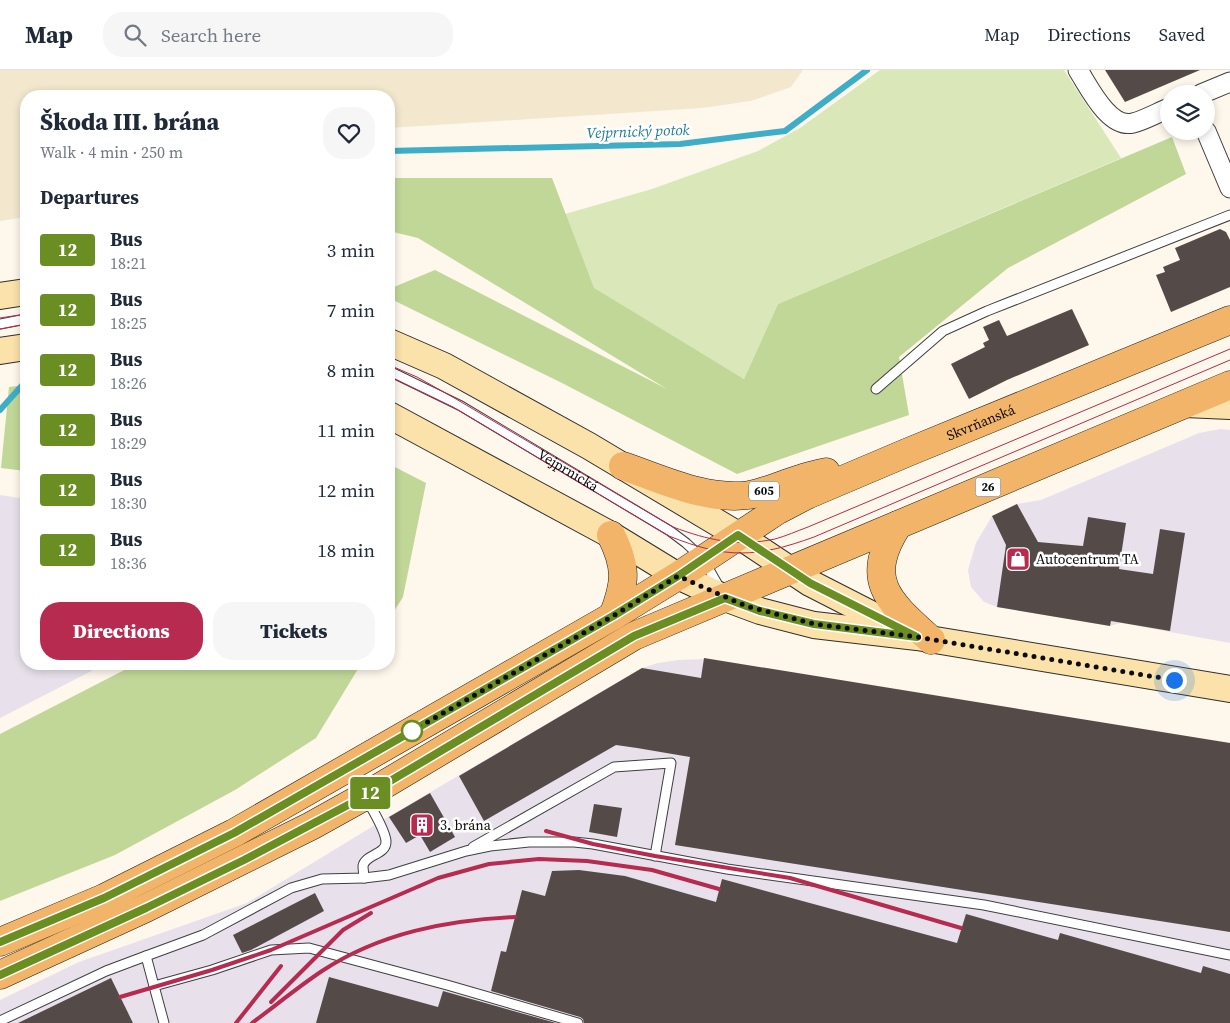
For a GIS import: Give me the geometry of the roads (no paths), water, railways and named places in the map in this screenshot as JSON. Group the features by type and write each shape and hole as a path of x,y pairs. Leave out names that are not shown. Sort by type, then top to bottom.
{"main road":[{"path":"0,296 20,293"},
{"name":"Skvrňanská","path":"0,942 104,898 234,833 613,616 778,510 807,495 906,452 1230,320"},
{"path":"395,345 444,366 622,466 738,535 840,599 924,638"},
{"name":"26","path":"0,975 146,908 244,860 365,796 634,636 1230,385"},
{"path":"1185,404 1230,406"},
{"path":"395,418 611,535 678,576 725,598 760,611 814,624 924,638 1230,688"},
{"name":"605","path":"622,466 708,493 748,495 766,491 801,478 906,452"},
{"path":"898,525 884,552 881,563 882,580 887,595 924,638"},
{"path":"611,535 619,552 624,571 622,591 613,616"}],"street":[{"path":"1078,70 1105,111 1119,123 1132,124 1160,112"},
{"path":"1215,88 1230,82"},
{"path":"1210,140 1230,188"}],"lane":[{"path":"876,389 943,331 987,311 1230,215"},
{"path":"0,324 20,320"},
{"name":"Vejprnická","path":"395,374 461,406 670,531 703,559 725,598"},
{"path":"466,851 614,767 672,763 655,856"},
{"path":"364,878 365,862 381,851 386,843 379,823 365,796"},
{"path":"0,1021 106,971 203,935 291,888 322,879 364,878 389,875 466,851 507,844 554,841 593,844 728,869 984,905 1230,955"},
{"path":"154,986 212,970 271,950 309,948 578,1023"},
{"path":"146,956 164,1023"}],"waterway":[{"name":"Vejprnický potok","path":"395,151 680,144 785,131 867,70"},
{"name":"Vejprnický potok","path":"0,410 20,388"}],"tram line":[{"path":"0,318 20,315"},
{"path":"0,329 20,325"},
{"path":"395,368 417,377 456,399 673,527 711,539 748,542 775,539 808,527 1230,349"},
{"path":"395,379 453,407 669,536 708,549 741,553 775,549 814,537 1230,360"}],"railway":[{"path":"546,831 593,844 655,856 790,878 961,928"},
{"path":"120,997 212,970 271,950 438,878 489,864 539,859 587,861 652,870 719,889"},
{"path":"271,1002 343,930 371,913"},
{"path":"252,1023 322,971 367,947 391,938 439,925 515,917"},
{"path":"236,1023 281,966"}],"place":[{"name":"Autocentrum TA","path":"1018,559"},
{"name":"3. brána","path":"422,825"}]}
